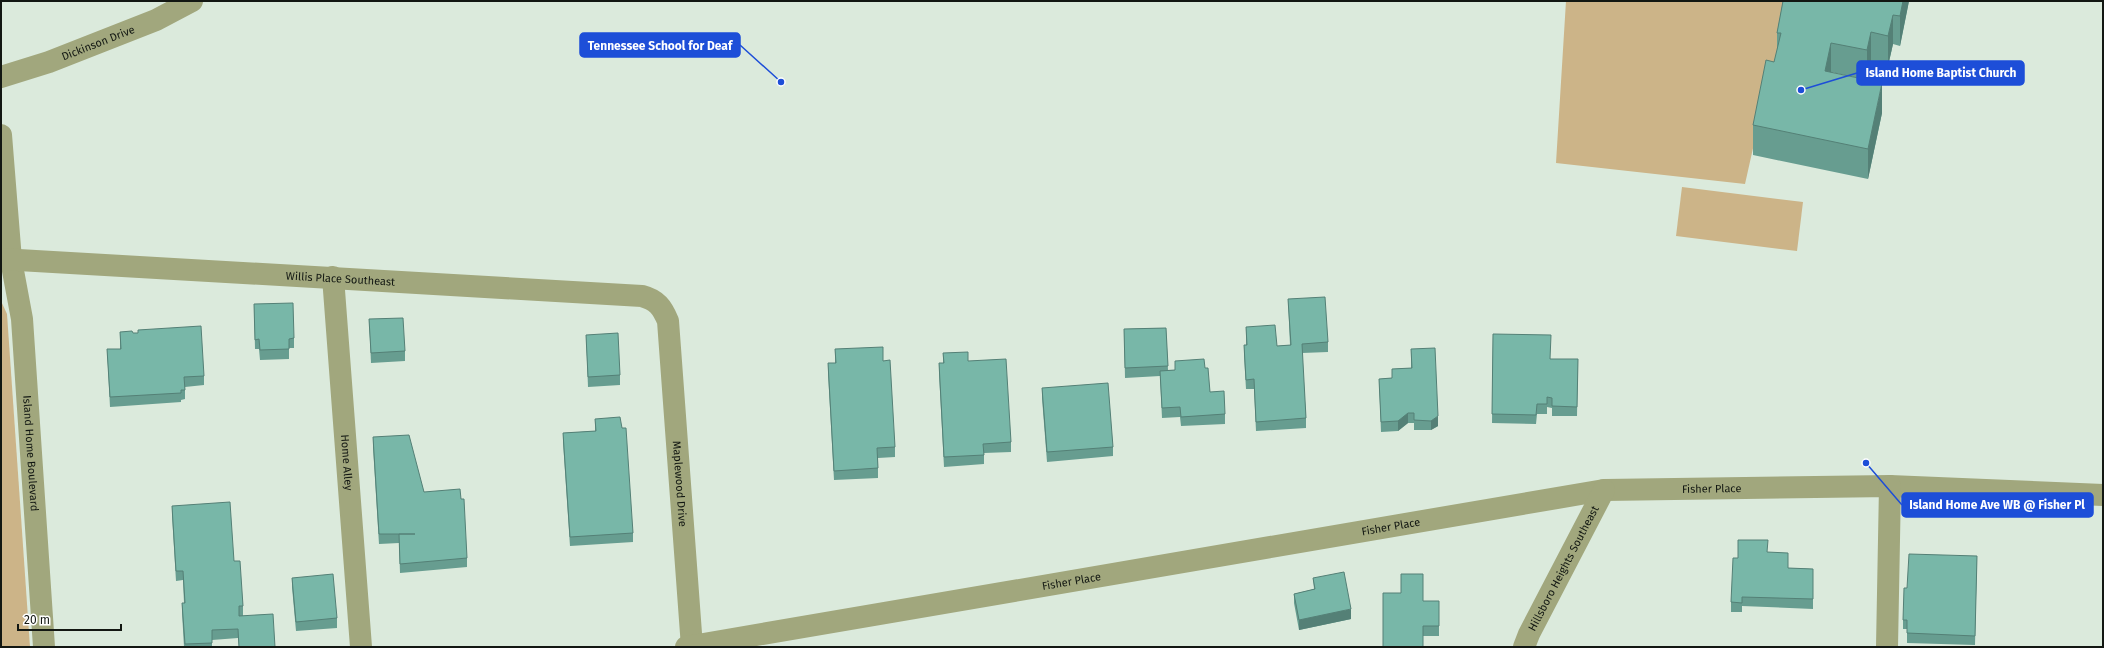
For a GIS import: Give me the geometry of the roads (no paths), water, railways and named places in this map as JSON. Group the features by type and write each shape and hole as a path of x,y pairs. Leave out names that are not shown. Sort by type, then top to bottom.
{"street":[{"name":"Dickinson Drive","path":"1,77 49,62 142,26 191,1"},
{"name":"Island Home Boulevard","path":"1,135 6,260 22,319 44,647"},
{"name":"Willis Place Southeast","path":"6,260 333,277 642,296 658,303 668,321"},
{"name":"Home Alley","path":"333,277 361,647"},
{"name":"Maplewood Drive","path":"668,321 690,647"},
{"name":"Fisher Place","path":"690,647 1604,490 1890,486 2103,495"},
{"path":"1887,647 1890,486"},
{"name":"Hillsboro Heights Southeast","path":"1524,647 1529,634 1604,490"}],"place":[{"name":"Tennessee School for Deaf","path":"781,82"},
{"name":"Island Home Baptist Church","path":"1801,90"},
{"name":"Island Home Ave WB @ Fisher Pl","path":"1866,463"}]}
